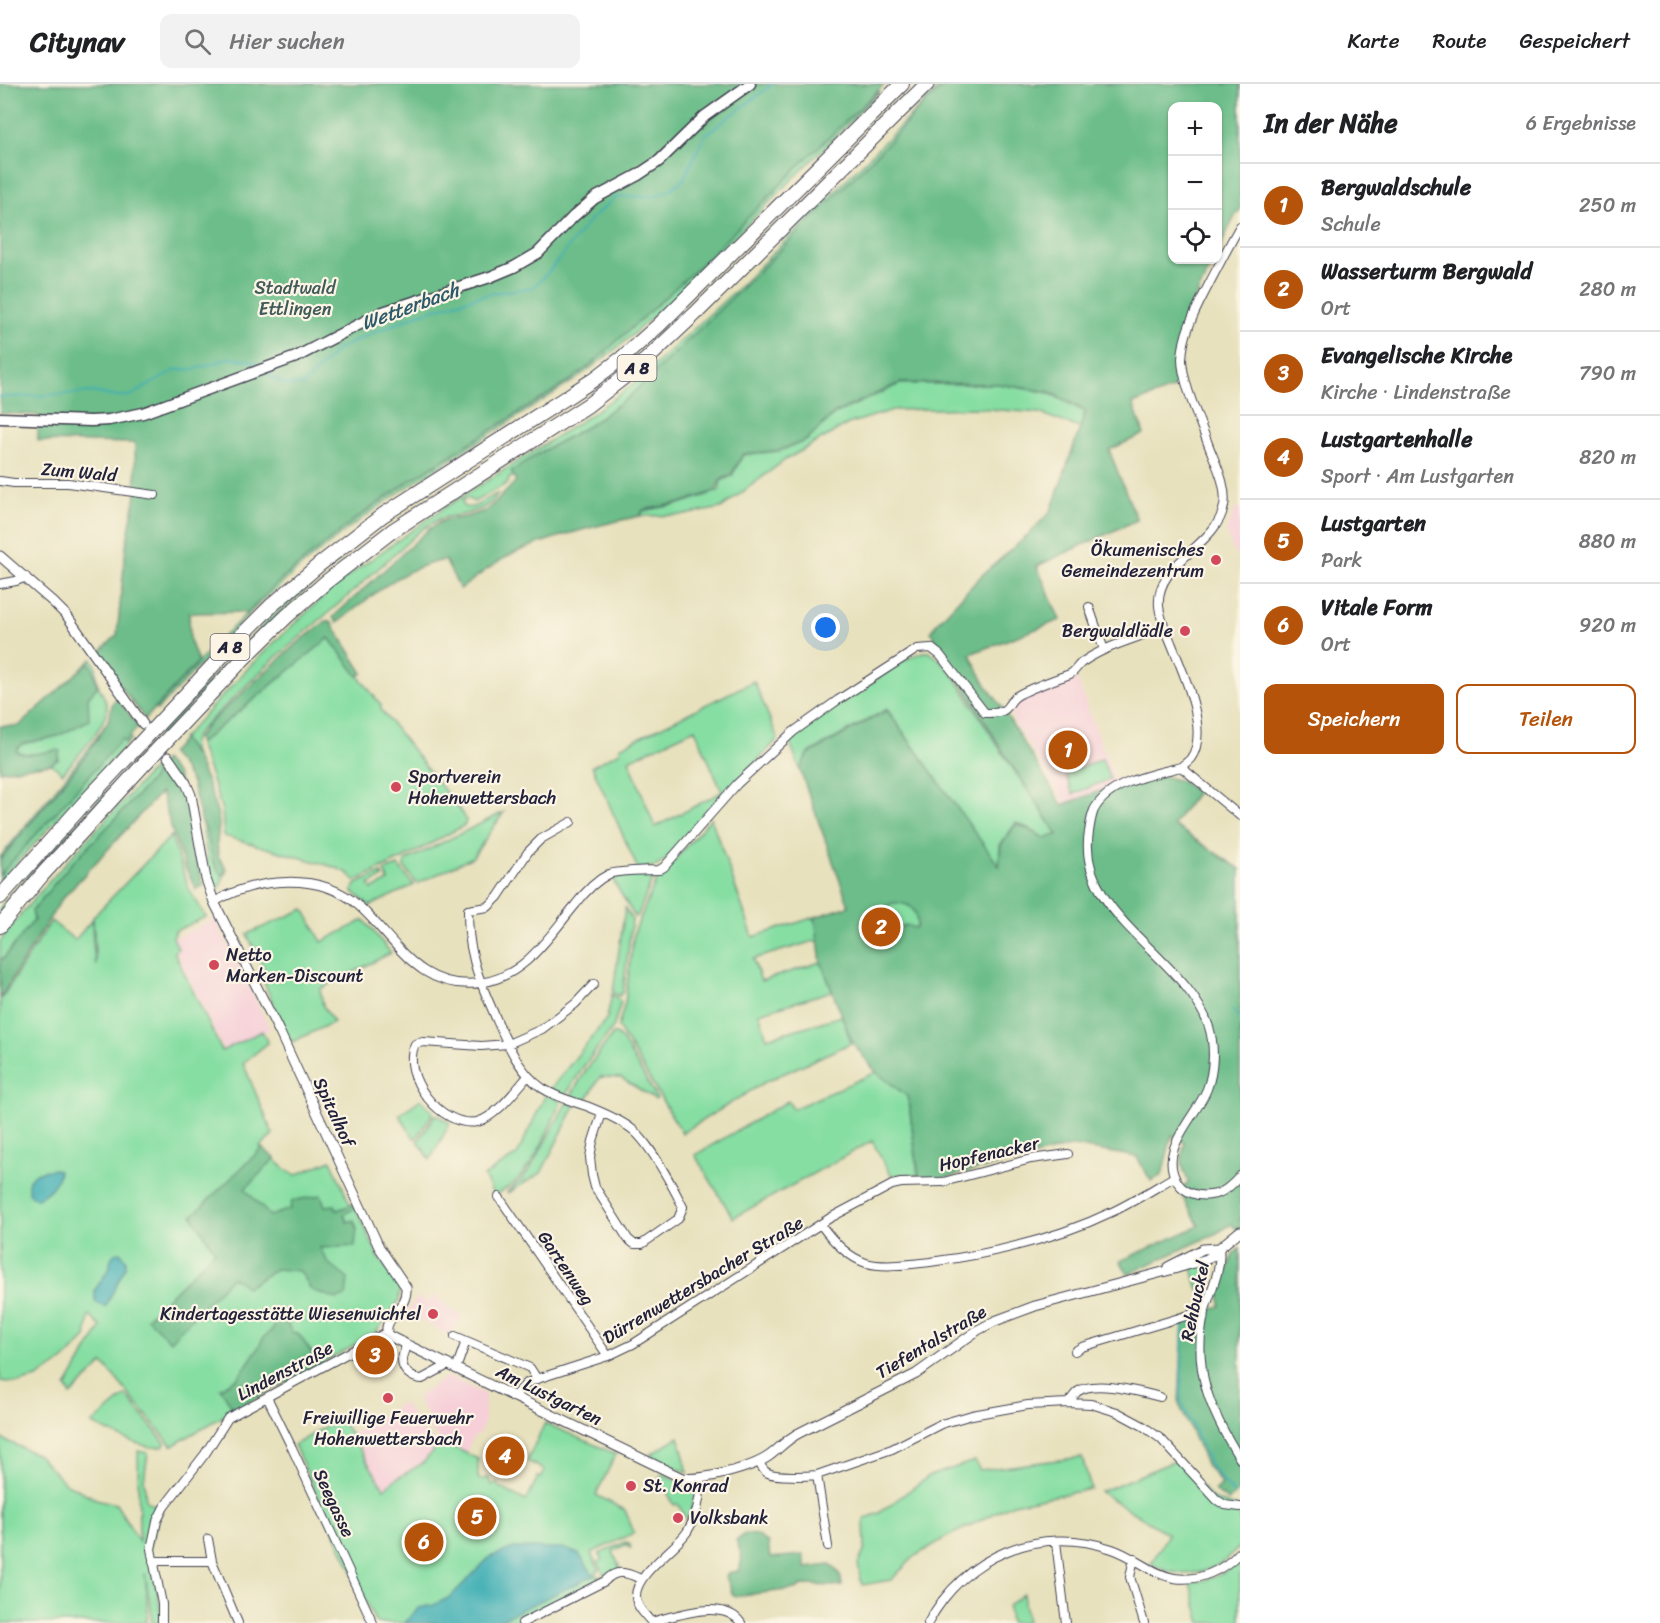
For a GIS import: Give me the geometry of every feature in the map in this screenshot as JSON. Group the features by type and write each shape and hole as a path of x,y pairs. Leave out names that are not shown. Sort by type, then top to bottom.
{"highway":[{"name":"A 8","path":"0,897 79,809 272,605 383,515 593,380 622,358 681,304 902,84"},
{"name":"A 8","path":"0,926 42,875 136,773 245,657 287,616 326,582 392,531 588,405 646,360 690,320 927,84"}],"main road":[{"path":"0,418 91,421 143,413 296,357 383,312 490,277 522,263 538,253 595,198 653,165 705,116 750,84"}],"street":[{"path":"1240,226 1190,323 1182,358 1190,396 1221,478 1225,497 1224,509 1217,524 1167,577 1159,596 1159,608 1164,627 1191,695 1198,726 1197,741 1192,757 1181,767 1138,779 1118,788 1106,797 1091,819 1088,839 1089,861 1107,901 1142,941 1179,977 1194,998 1209,1028 1213,1046 1211,1077 1198,1108 1176,1142 1172,1160 1174,1177 1189,1193 1208,1196 1224,1190 1240,1176"},
{"name":"Zum Wald","path":"0,481 68,483 155,495"},
{"path":"0,556 67,616 143,724"},
{"path":"0,584 26,578"},
{"path":"1089,607 1104,650"},
{"path":"168,757 186,783 191,795 206,879 214,902 239,891 264,884 299,882 324,886 344,895 361,908 402,953 422,970 456,982 481,982 508,974 526,962 590,887 609,874 659,870 666,865 737,784 793,732 917,649 931,648 940,655 985,713 997,714 1006,710 1017,695 1075,672 1081,662 1104,650 1164,627"},
{"path":"1181,767 1240,816"},
{"path":"571,822 541,839 528,852 498,897 488,907 468,910 470,939 481,982 508,1044 528,1076 555,1095 589,1107 620,1121 634,1131 643,1141 683,1207 678,1219 642,1244 634,1244 628,1239 595,1187 590,1157 602,1113"},
{"name":"Spitalhof","path":"214,902 280,1033 379,1247 406,1287 404,1303 388,1323 387,1332"},
{"path":"528,1076 492,1114 483,1120 468,1122 455,1119 438,1109 427,1098 412,1068 412,1051 415,1044 423,1042 480,1046 508,1044 542,1029 575,1004 594,984"},
{"name":"Hopfenacker","path":"820,1226 830,1218 901,1183 943,1182 1031,1159 1068,1154"},
{"name":"Dürrenwettersbacher Straße","path":"513,1397 527,1383 608,1356 633,1344 820,1226 850,1255 867,1263 919,1263 967,1257 1014,1247 1079,1226 1114,1211 1174,1177"},
{"name":"Gartenweg","path":"499,1197 608,1356"},
{"name":"Tiefentalstraße","path":"700,1479 759,1462 790,1438 916,1374 978,1330 995,1321 1035,1306 1158,1273 1203,1248 1219,1248 1240,1231"},
{"name":"Rehbuckel","path":"1219,1248 1220,1267 1205,1312 1200,1348 1205,1388 1218,1421 1240,1459"},
{"path":"1075,1351 1082,1347 1205,1312"},
{"name":"Am Lustgarten","path":"387,1332 392,1339 406,1346 682,1478 700,1479"},
{"name":"Lindenstraße","path":"153,1561 152,1537 161,1514 228,1418 387,1332"},
{"path":"454,1336 530,1368 537,1379"},
{"path":"406,1346 402,1361 404,1367 411,1377 418,1380 452,1367 466,1341"},
{"path":"1068,1403 1078,1391 1092,1387 1127,1389 1160,1397"},
{"name":"Seegasse","path":"267,1397 373,1623"},
{"path":"759,1462 767,1473 805,1477 817,1475 892,1449 941,1424 972,1415 1028,1405 1091,1404 1117,1412 1143,1426 1161,1439 1216,1500 1225,1505 1240,1507"},
{"path":"817,1475 828,1546"},
{"path":"700,1479 700,1499 686,1533 641,1579 636,1597 641,1610 652,1622 705,1610 726,1611 741,1623"},
{"path":"208,1539 212,1561 238,1623"},
{"path":"1056,1542 1066,1623"},
{"path":"928,1623 947,1594 973,1569 986,1560 1023,1546 1056,1542 1099,1545 1134,1558 1163,1574 1186,1578 1202,1576 1220,1569 1240,1552"},
{"path":"1134,1558 1130,1577 1144,1623"},
{"path":"162,1623 162,1604 153,1561 212,1561"},
{"path":"522,1623 605,1581 609,1576 618,1572 626,1572 641,1579"}],"shaded area":[{"path":"1240,507 1240,554 1235,555 1226,531 1235,509"},
{"path":"1077,679 1116,784 1065,804 1011,716 1019,701"},
{"path":"215,919 270,1029 225,1053 171,940"},
{"name":"Kindertagesstätte Wiesenwichtel","path":"434,1295 462,1317 449,1335 416,1318 413,1320 405,1312 420,1296 426,1303"},
{"path":"447,1376 485,1394 484,1423 479,1434 474,1436 466,1453 441,1441 427,1426 432,1423 416,1398"},
{"path":"402,1403 407,1407 420,1429 439,1444 423,1463 384,1488 351,1435"}],"green space":[{"name":"Stadtwald Ettlingen","path":"0,84 885,84 807,158 706,260 592,364 568,382 414,478 354,520 283,578 248,612 189,613 190,640 198,662 145,719 97,655 117,635 126,546 136,495 135,443 38,441 38,415 0,413"},
{"path":"942,84 946,84 741,289 630,396 588,426 512,471 514,476 509,478 508,483 474,502 467,498 462,501 464,507 474,507 498,494 492,502 466,514 441,518 422,529 274,659 199,731 193,743 195,756 182,739 251,665 331,590 444,508 578,423 646,373 738,288"},
{"path":"946,84 1240,84 1240,210 1222,243 1222,102 1168,102 1168,264 1211,264 1184,323 1175,357 1181,385 1133,404 1144,434 1109,450 1137,520 1037,566 1060,620 970,654 984,682 1062,805 1116,785 1159,775 1181,781 1197,792 1173,825 1240,869 1240,1235 1232,1224 1128,1274 1120,1261 1199,1226 1179,1191 1189,1182 1182,1163 1185,1143 1172,1135 1162,1175 1151,1181 1137,1157 1074,1146 944,1178 919,1177 908,1097 876,1072 852,1042 821,962 815,917 849,906 800,770 807,755 887,710 999,866 1001,845 1016,824 1044,838 1058,835 1004,753 931,632 982,575 1028,535 1051,511 1086,411 1050,392 998,384 900,383 835,413 805,441 778,451 743,454 731,475 720,480 716,491 680,503 643,510 640,516 574,532 525,549 497,563 460,589 445,560 429,564 414,569 387,584 337,623 333,617 429,529 444,520 485,511 516,481 511,471 588,426 630,396","holes":["892,903 904,904 914,911 917,926 915,928 906,925 896,929 887,946 871,942 868,930 873,920"]},
{"path":"879,91 673,298 622,344 575,380 401,491 346,530 254,609 157,710 155,709 271,589 338,532 414,478 568,382 592,364 706,260 807,158"},
{"path":"900,384 998,384 1049,393 1085,412 1080,428 1039,413 977,408 893,410 848,424 785,460 721,508 685,515 641,516 643,511 680,504 719,491 721,481 732,476 743,455 779,451 806,441 835,414"},
{"path":"338,559 341,560 270,623 160,737 158,735 267,621"},
{"path":"326,621 331,622 363,673 358,676 329,638 199,744 197,738 206,726 295,645"},
{"path":"329,638 466,820 465,825 355,881 348,873 334,867 224,836 222,810 199,744"},
{"path":"923,652 929,652 938,658 953,674 1003,754 1058,835 1044,838 1016,823 1000,845 999,867 887,709 807,754 800,770 789,740 898,665"},
{"path":"92,659 107,707 102,723 82,751 63,773 51,764 59,759 57,750 31,755 17,752 16,749 22,744 58,736 88,720 88,697 97,687 89,662"},
{"path":"89,662 97,687 88,697 89,720 58,736 22,744 17,749 17,752 27,754 57,750 60,751 58,759 51,764 0,771 0,726 19,726"},
{"path":"754,681 778,739 664,861 657,866 638,869 592,766 620,752 620,747","holes":["695,729 722,792 655,827 629,760"]},
{"path":"117,699 138,727 125,742 122,739 0,875 0,860 89,752 108,721 113,702"},
{"path":"105,726 89,752 0,860 0,857"},
{"path":"129,737 131,739 0,881 0,875 122,739 125,741"},
{"path":"183,740 195,756 217,812 218,856 227,870 222,875 213,861 192,783 170,753"},
{"path":"150,743 152,745 36,870 0,913 0,908 11,895"},
{"path":"1102,759 1110,779 1073,794 1065,774"},
{"path":"164,760 177,775 187,801 203,885 196,889 186,869 161,792 61,900 0,998 0,959 3,959 34,920 32,911 69,866 152,779 155,770"},
{"path":"154,768 156,769 152,779 69,866 32,911 34,920 3,960 0,959 0,941 22,913"},
{"path":"504,812 473,857 417,884 404,867 405,861"},
{"path":"711,818 753,937 815,917 818,940 753,959 761,981 821,962 832,991 759,1013 767,1038 842,1016 851,1043 765,1082 682,1133 618,1027 625,1003 634,933 659,874 666,870"},
{"path":"202,823 211,852 222,875 226,872 219,889 212,884"},
{"path":"171,836 189,889 206,917 175,931 173,937 178,949 174,952 222,1051 262,1031 268,1043 243,1063 273,1134 260,1147 296,1175 331,1160 350,1204 354,1204 379,1258 400,1286 399,1301 374,1335 172,1446 103,1363 71,1395 66,1387 101,1327 89,1315 86,1338 64,1360 37,1378 18,1383 0,1381 0,1001 51,921 75,940 92,920 96,966 93,917"},
{"path":"398,866 414,885 370,906 352,891 356,884 381,873 383,877 369,885 372,889 389,881 384,871"},
{"path":"651,875 652,880 638,915 635,917 614,882 614,878"},
{"path":"892,903 911,907 916,915 917,926 896,929 887,946 871,942 868,936 870,925 877,915"},
{"path":"625,908 632,919 623,992 619,996 613,992"},
{"path":"304,909 322,942 364,920 391,953 320,989 323,1006 334,1022 292,1042 283,1027 264,982 269,979 247,934"},
{"path":"612,994 621,1002 613,1028 565,1096 550,1090 607,1018"},
{"path":"613,1034 622,1039 657,1098 655,1099 621,1078 600,1077 584,1104 569,1099 586,1070"},
{"path":"876,1072 908,1097 918,1175 891,1175 872,1141 733,1218 695,1155 788,1101 793,1109"},
{"path":"546,1094 561,1101 542,1145 522,1175 512,1185 494,1196 484,1176 517,1155"},
{"path":"421,1099 432,1111 432,1115 414,1138 399,1115"},
{"path":"567,1102 575,1106 541,1173 508,1193 530,1169"},
{"path":"435,1115 450,1123 430,1160 418,1141"},
{"path":"262,1148 275,1158 245,1189 270,1216 290,1209 292,1201 321,1195 325,1206 335,1205 337,1210 354,1204 356,1208 344,1214 347,1222 354,1220 357,1228 355,1246 320,1248 329,1264 348,1279 346,1296 337,1299 311,1290 300,1271 276,1269 247,1287 232,1277 170,1341 147,1318 215,1251 192,1216"},
{"path":"1240,1248 1240,1490 1228,1501 1215,1491 1222,1484 1207,1466 1179,1404 1183,1319 1220,1306 1218,1294 1233,1255"},
{"path":"1208,1264 1212,1271 1208,1287 1198,1290 1192,1268"},
{"path":"280,1311 292,1332 298,1333 320,1365 234,1410 220,1388 238,1378 264,1337 274,1328 272,1316"},
{"path":"126,1395 165,1443 164,1446 138,1444 92,1424"},
{"path":"340,1418 384,1488 423,1463 441,1441 478,1459 478,1478 482,1480 488,1477 491,1485 496,1483 526,1501 538,1477 541,1478 545,1470 527,1461 545,1423 616,1454 596,1495 625,1510 634,1533 591,1553 599,1570 595,1572 597,1577 601,1576 603,1579 510,1623 376,1623 294,1445"},
{"path":"679,1437 688,1473 650,1455"},
{"path":"0,1438 38,1455 65,1483 96,1499 116,1504 139,1541 138,1451 148,1453 144,1480 146,1501 161,1508 148,1550 160,1604 160,1623 151,1623 152,1616 145,1573 148,1615 146,1623 0,1623"},
{"path":"1082,1457 1091,1489 1013,1504 945,1538 915,1556 891,1580 862,1585 858,1564 865,1549 864,1519 879,1513 929,1476 975,1461 980,1470"},
{"path":"1177,1460 1213,1499 1240,1509 1240,1546 1231,1556 1210,1569 1187,1574 1163,1570 1151,1564 1168,1534 1100,1492"},
{"path":"663,1474 693,1487 696,1491 687,1520 678,1504 674,1505 659,1477"},
{"path":"745,1534 756,1535 768,1543 770,1558 803,1555 806,1568 830,1565 839,1574 842,1586 802,1585 796,1589 735,1596 726,1576 728,1573 738,1571 742,1556 736,1541"},
{"path":"625,1542 629,1543 631,1548 627,1544 613,1551 620,1569 604,1575 598,1562 602,1560 599,1554"},
{"path":"1240,1560 1240,1623 1201,1623 1190,1583 1217,1576"},
{"path":"1023,1594 1027,1623 1010,1623 1008,1607"}],"water":[{"path":"55,1169 59,1171 58,1176 51,1188 36,1199 32,1197 28,1189 30,1178 37,1173"},
{"path":"120,1252 126,1259 126,1266 106,1306 103,1306 95,1302 95,1290 110,1267 112,1257"},
{"path":"514,1548 563,1548 579,1554 594,1576 493,1623 405,1623 419,1608 434,1605 450,1597 490,1557"}],"waterway":[{"name":"Wetterbach","path":"266,371 274,379 283,383 303,385 337,350 366,336 419,314 476,297 532,288 547,274 590,220 616,197 655,196 668,191 684,179 704,136 773,84"},
{"name":"Wetterbach","path":"0,397 93,392 111,396 130,396 176,370 196,369 230,358 251,361 259,365"},
{"path":"1232,1010 1240,1019"},
{"path":"1183,1323 1181,1401 1211,1467 1234,1494"}],"place":[{"name":"Ökumenisches Gemeindezentrum","path":"1216,560"},
{"name":"Bergwaldlädle","path":"1185,631"},
{"name":"Bergwaldschule","path":"1068,750"},
{"name":"Sportverein Hohenwettersbach","path":"396,787"},
{"name":"Wasserturm Bergwald","path":"881,927"},
{"name":"Netto Marken-Discount","path":"214,965"},
{"name":"Kindertagesstätte Wiesenwichtel","path":"433,1314"},
{"name":"Evangelische Kirche","path":"375,1355"},
{"name":"Freiwillige Feuerwehr Hohenwettersbach","path":"388,1398"},
{"name":"Lustgartenhalle","path":"505,1456"},
{"name":"St. Konrad","path":"631,1486"},
{"name":"Lustgarten","path":"477,1517"},
{"name":"Volksbank","path":"678,1518"},
{"name":"Vitale Form","path":"424,1542"}]}
